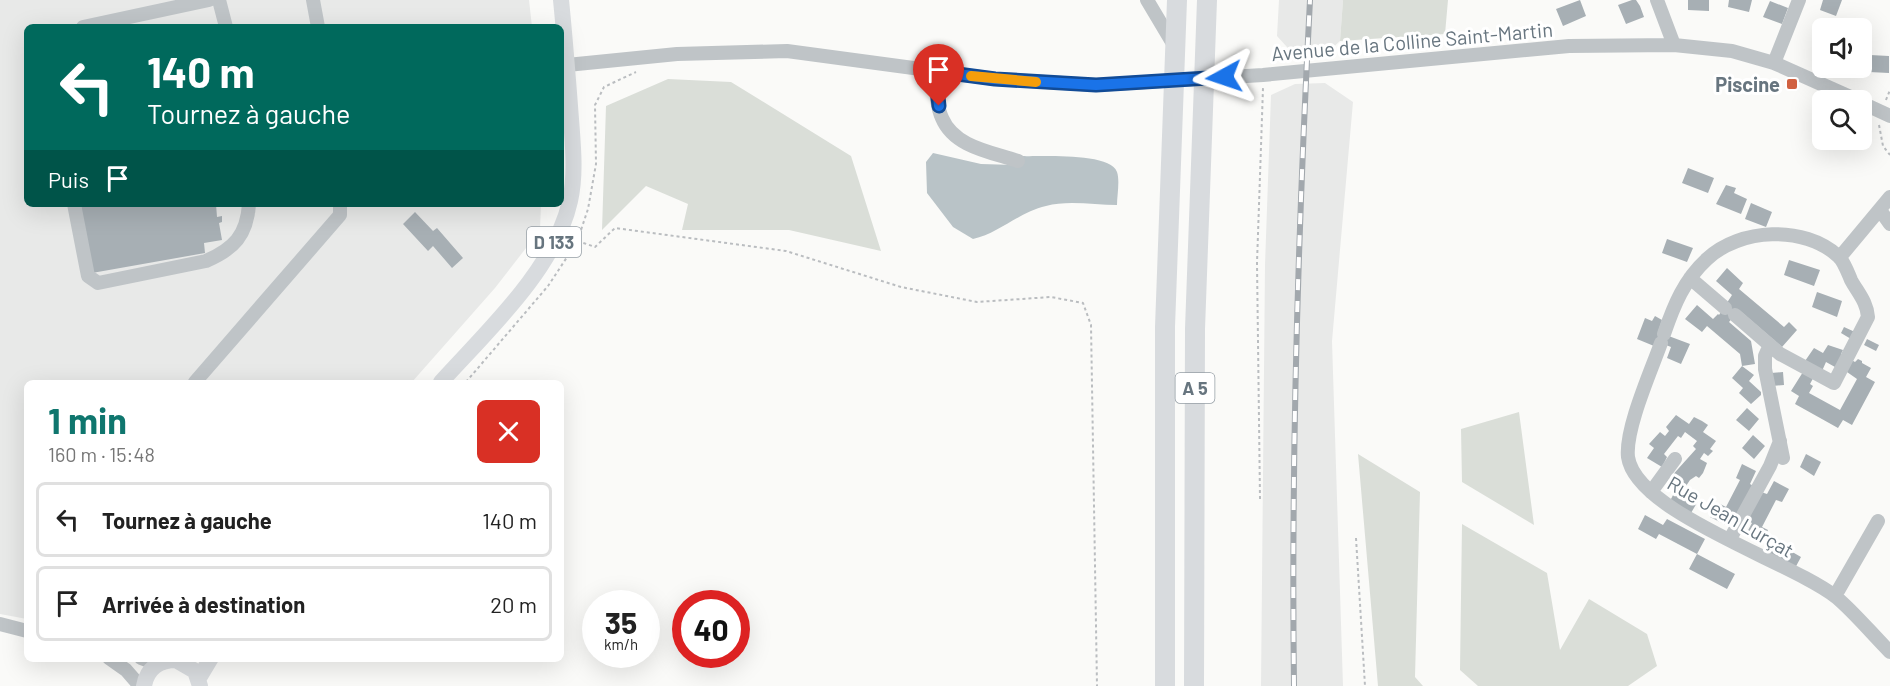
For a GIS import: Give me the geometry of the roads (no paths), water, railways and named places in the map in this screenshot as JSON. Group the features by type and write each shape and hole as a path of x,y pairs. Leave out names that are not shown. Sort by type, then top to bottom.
{"highway":[{"name":"A 5","path":"1165,686 1165,327 1177,0"},
{"name":"A 5","path":"1194,686 1195,318 1207,0"}],"main road":[{"name":"D 133","path":"561,0 563,24"},
{"name":"D 133","path":"443,380 528,283 559,232 570,202 574,163 564,32"},
{"path":"142,686 157,664 165,662"},
{"path":"183,662 190,666 200,682"},
{"path":"200,682 209,662"}],"street":[{"path":"97,24 209,0"},
{"path":"219,0 225,24"},
{"path":"312,0 317,24"},
{"path":"1147,0 1175,46"},
{"path":"1657,0 1674,45"},
{"path":"1774,63 1799,0"},
{"name":"Avenue de la Colline Saint-Martin","path":"567,65 677,54 753,50 825,55 995,79 1096,85 1263,75 1569,46 1674,45 1732,51 1774,63 1835,90"},
{"path":"935,71 942,119 951,131 964,143 1018,161"},
{"path":"1872,107 1887,113"},
{"path":"1690,278 1780,354 1834,383 1868,316 1868,306 1840,257 1890,197"},
{"path":"75,207 88,276 98,283 206,261 220,255 235,244 248,220 249,207"},
{"path":"197,380 340,215 340,207"},
{"path":"1880,210 1890,224"},
{"name":"Rue Jean Lurçat","path":"1840,257 1817,242 1796,235 1756,236 1725,246 1708,258 1690,278 1675,301 1629,440 1628,457 1636,478 1650,492 1676,510 1835,596 1890,652"},
{"path":"1770,345 1765,369 1783,458"},
{"path":"1730,539 1770,466 1780,441"},
{"path":"1650,492 1675,459"},
{"path":"1835,596 1878,521"},
{"path":"0,624 24,630"},
{"path":"115,662 142,686"},
{"path":"152,662 157,664"}],"railway":[{"path":"1294,686 1296,343 1310,0"}],"place":[{"name":"Piscine","path":"1792,84"}]}
